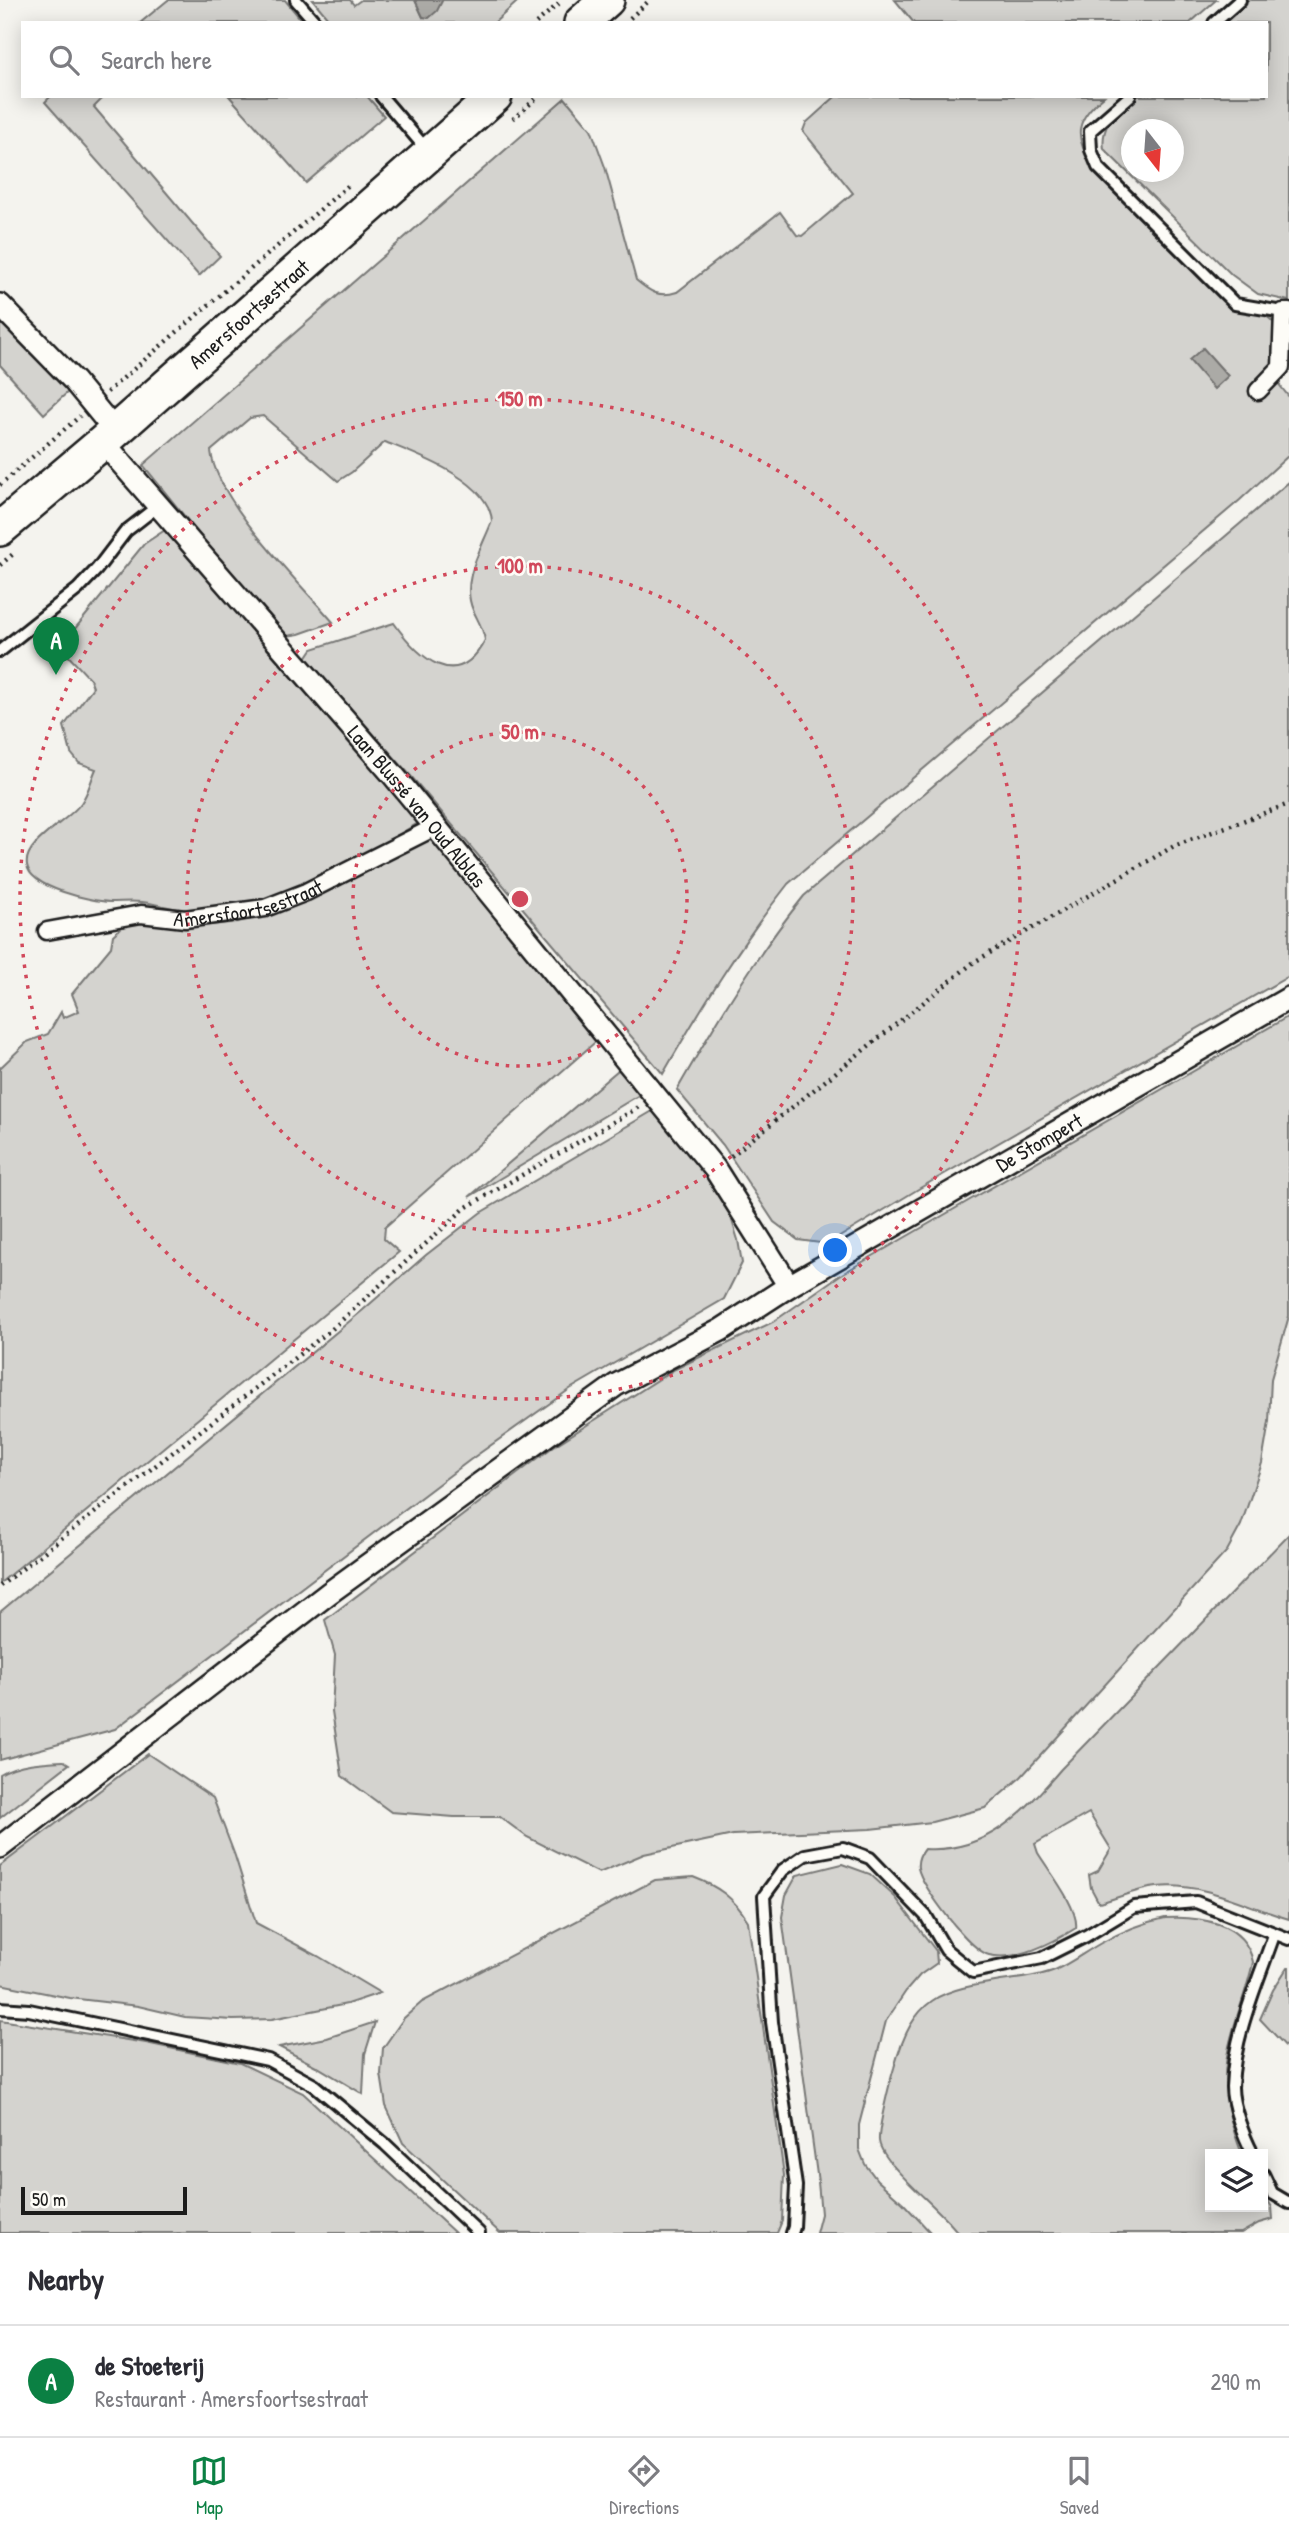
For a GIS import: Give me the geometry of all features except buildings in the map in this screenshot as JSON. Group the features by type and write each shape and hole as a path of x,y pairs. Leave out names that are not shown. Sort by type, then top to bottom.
{"main road":[{"path":"583,21 607,0"},
{"name":"Amersfoortsestraat","path":"0,529 493,98"}],"street":[{"name":"Laan Blussé van Oud Alblas","path":"0,305 94,404 109,436 158,506 394,776 715,1169 789,1286"},
{"path":"1258,391 1281,367 1286,312"},
{"name":"Amersfoortsestraat","path":"47,931 141,914 184,919 265,908 306,892 435,827"},
{"name":"De Stompert","path":"0,1847 329,1593 616,1385 721,1330 789,1286 1289,998"}],"lane":[{"path":"296,0 314,21"},
{"path":"1216,21 1240,0"},
{"path":"383,98 429,152"},
{"path":"1128,98 1090,131 1091,150 1098,167 1236,304 1286,312"},
{"path":"0,651 78,589 126,531 158,506"},
{"path":"792,2233 796,2186 772,2022 764,1896 783,1870 805,1855 843,1848 870,1858 926,1916 946,1950 973,1972 1042,1958 1134,1907 1196,1902 1289,1939"},
{"path":"1250,2149 1244,2137 1232,2090 1238,2038 1274,1935"},
{"path":"0,2008 29,2010 268,2060 314,2085 385,2144 479,2233"},
{"path":"1268,2185 1272,2193 1289,2203"}],"path":[{"path":"538,21 562,0"},
{"path":"626,21 650,0"},
{"name":"Amersfoortsestraat","path":"0,485 359,176"},
{"path":"715,1169 974,962 1174,846 1289,804"},
{"path":"0,1586 332,1329 464,1209 655,1098"}],"shaded area":[{"path":"168,0 285,0 302,21 142,21"},
{"path":"313,0 350,0 354,5 361,0 415,0 423,17 441,0 517,2 496,21 330,21"},
{"path":"415,0 442,1 437,11 429,18 423,17"},
{"path":"895,0 1216,0 1192,21 912,21"},
{"path":"1246,0 1289,0 1289,301 1258,294 1232,275 1138,182 1184,182 1184,119 1121,119 1121,166 1104,149 1105,132 1112,119 1135,98 1268,98 1268,21 1223,21"},
{"path":"49,98 103,98 94,107 220,256 199,276 45,102"},
{"path":"231,98 369,98 384,116 306,183"},
{"path":"565,98 591,129 605,167 636,280 650,291 660,294 677,292 780,212 797,235 802,236 853,193 803,131 806,123 834,98 1102,98 1088,112 1080,127 1082,144 1092,164 1234,302 1261,313 1275,326 1278,344 1270,373 1289,397 1289,455 1240,500 788,884 722,977 663,1074 410,775 306,658 312,649 394,623 414,648 438,664 450,667 462,665 474,656 485,640 473,610 469,588 474,565 492,521 488,506 479,493 449,471 385,442 338,481 263,416 250,418 211,451 216,471 243,517 333,622 287,636 228,570 143,465"},
{"path":"0,315 69,391 44,414 0,365"},
{"path":"1203,348 1228,376 1214,389 1189,360"},
{"path":"1289,482 1289,976 920,1188 828,1244 798,1240 774,1222 723,1145 677,1090 736,991 804,896"},
{"path":"165,530 420,822 308,884 268,899 207,910 177,909 142,902 110,902 76,896 50,887 31,873 27,865 32,848 81,803 96,769 79,763 71,753 64,726 93,687 90,679 60,647 144,544"},
{"path":"431,835 601,1037 385,1227 384,1239 399,1252 0,1583 0,1068 27,1042 48,1034 61,1012 63,1018 79,1011 72,994 111,947 113,935 122,927 136,923 211,925 238,922 268,914 306,901"},
{"path":"1289,1016 1289,1316 1271,1379 1269,1422 1262,1463 1241,1525 1227,1551 1021,1777 985,1808 932,1822 870,1829 733,1835 644,1854 599,1873 527,1837 500,1817 454,1817 391,1812 342,1776 332,1711 335,1655 325,1620 554,1446 675,1369 773,1322 840,1275"},
{"path":"624,1065 644,1092 469,1197"},
{"path":"656,1109 726,1201 742,1263 724,1299 570,1389 470,1460 115,1729 0,1760 0,1612 426,1255 480,1213"},
{"path":"1289,1534 1289,1919 1224,1896 1174,1886 1142,1890 1099,1903 1091,1888 1089,1875 1098,1871 1111,1849 1089,1813 1035,1844 1073,1910 1076,1928 1046,1945 1011,1956 989,1955 981,1951 959,1931 928,1889 918,1868 922,1851 967,1844 1002,1827 1018,1814"},
{"path":"148,1754 213,1798 256,1923 380,1993 347,2004 272,2019 233,2020 185,2017 138,2006 70,1998 0,1984 0,1866"},
{"path":"64,1761 69,1764 0,1818 0,1774 23,1765"},
{"path":"842,1864 870,1874 895,1897 936,1951 937,1963 920,1975 886,2021 859,2125 859,2149 865,2164 877,2180 931,2233 816,2233 821,2214 818,2182 782,1917 786,1895 797,1875"},
{"path":"693,1877 725,1894 748,1921 784,2175 782,2221 777,2233 500,2233 403,2143 386,2106 381,2074 383,2048 404,2018 422,2002 655,1880"},
{"path":"1165,1918 1206,1920 1231,1930 1241,1938 1248,1949 1253,1962 1231,2038 1225,2074 1228,2109 1240,2149 1205,2149 1205,2212 1268,2212 1268,2201 1272,2207 1273,2219 1241,2233 958,2233 901,2175 890,2162 879,2141 892,2074 910,2025 920,2011 946,1993 1049,1972 1116,1935"},
{"path":"1289,1968 1289,2050 1260,2019"},
{"path":"0,2020 146,2043 240,2063 303,2093 455,2233 0,2233"},
{"path":"375,2022 365,2054 363,2094 279,2047 327,2038"}],"place":[{"name":"de Stoeterij","path":"56,675"}]}
